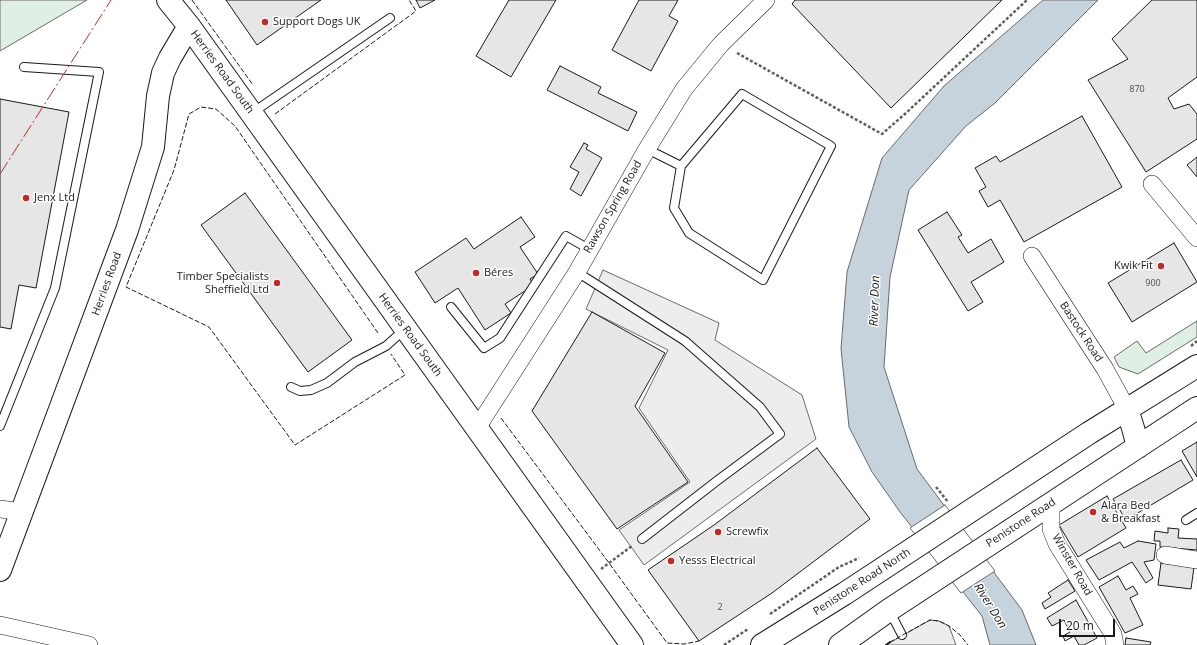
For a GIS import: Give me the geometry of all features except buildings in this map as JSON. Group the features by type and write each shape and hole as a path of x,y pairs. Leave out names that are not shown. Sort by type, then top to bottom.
{"main road":[{"path":"168,0 189,26"},
{"name":"Herries Road South","path":"189,26 632,645"},
{"name":"Herries Road","path":"0,570 129,223 153,147 158,96 163,73 189,26"},
{"path":"956,512 1197,366"},
{"name":"Penistone Road","path":"843,642 888,610 1197,408"},
{"path":"1127,409 1138,448"},
{"name":"Penistone Road North","path":"762,645 895,561 956,512"}],"street":[{"name":"Rawson Spring Road","path":"477,428 577,272 647,148 684,89 722,44 761,2"},
{"path":"1152,184 1197,238"},
{"name":"Bastock Road","path":"1032,256 1105,368 1127,409"},
{"name":"Winster Road","path":"1051,504 1051,529 1057,544 1113,634 1115,645"},
{"path":"0,509 22,512"},
{"path":"1165,555 1197,560"},
{"path":"0,625 89,645"}],"lane":[{"path":"251,113 390,18"},
{"path":"0,426 55,288 99,72 24,67"},
{"path":"742,94 832,146 763,280 689,233 674,208 681,166 742,94"},
{"path":"647,148 681,166"},
{"path":"451,307 484,348 500,338 566,236 589,249"},
{"path":"577,272 685,341 760,407 780,434 642,539"},
{"path":"291,387 300,391 311,390 327,383 355,362 386,346 406,329"},
{"path":"1186,520 1197,513"},
{"path":"888,610 902,635"}],"path":[{"path":"722,44 882,134 1027,0"},
{"path":"936,487 956,512"},
{"path":"586,580 642,539"}],"green space":[{"path":"0,0 87,0 0,51"},
{"path":"1197,321 1197,337 1138,374 1119,367 1114,357 1137,341 1146,353"}],"shaded area":[{"path":"603,270 719,323 715,340 802,395 816,439 644,565 619,530 690,482 639,408 668,350 586,309"},
{"path":"930,620 939,621 949,626 956,645 886,645"}],"water":[{"name":"River Don","path":"1043,0 1098,0 995,103 966,126 909,190 890,277 884,367 917,469 1022,610 1036,645 990,645 982,616 900,512 872,472 849,427 841,349 847,272 882,158 944,86"}],"pier":[{"path":"945,505 995,571 961,593 910,528"}],"fence":[{"path":"192,0 253,85"},
{"path":"275,114 416,11 409,0"},
{"path":"378,333 235,126 216,109 201,107 189,114 174,170 126,287 209,327 295,445 405,375 391,354"},
{"path":"501,418 667,643 684,644 699,641"},
{"path":"890,642 930,620 939,621 949,626 960,635 968,645"}],"wall":[{"path":"886,645 890,642"}],"power":[{"path":"0,174 111,0"}],"place":[{"name":"Support Dogs UK","path":"265,22"},
{"name":"Jenx Ltd","path":"26,198"},
{"name":"Kwik Fit","path":"1161,266"},
{"name":"Béres","path":"476,273"},
{"name":"Timber Specialists Sheffield Ltd","path":"277,283"},
{"name":"Alara Bed & Breakfast","path":"1093,512"},
{"name":"Screwfix","path":"718,532"},
{"name":"Yesss Electrical","path":"671,561"}]}
